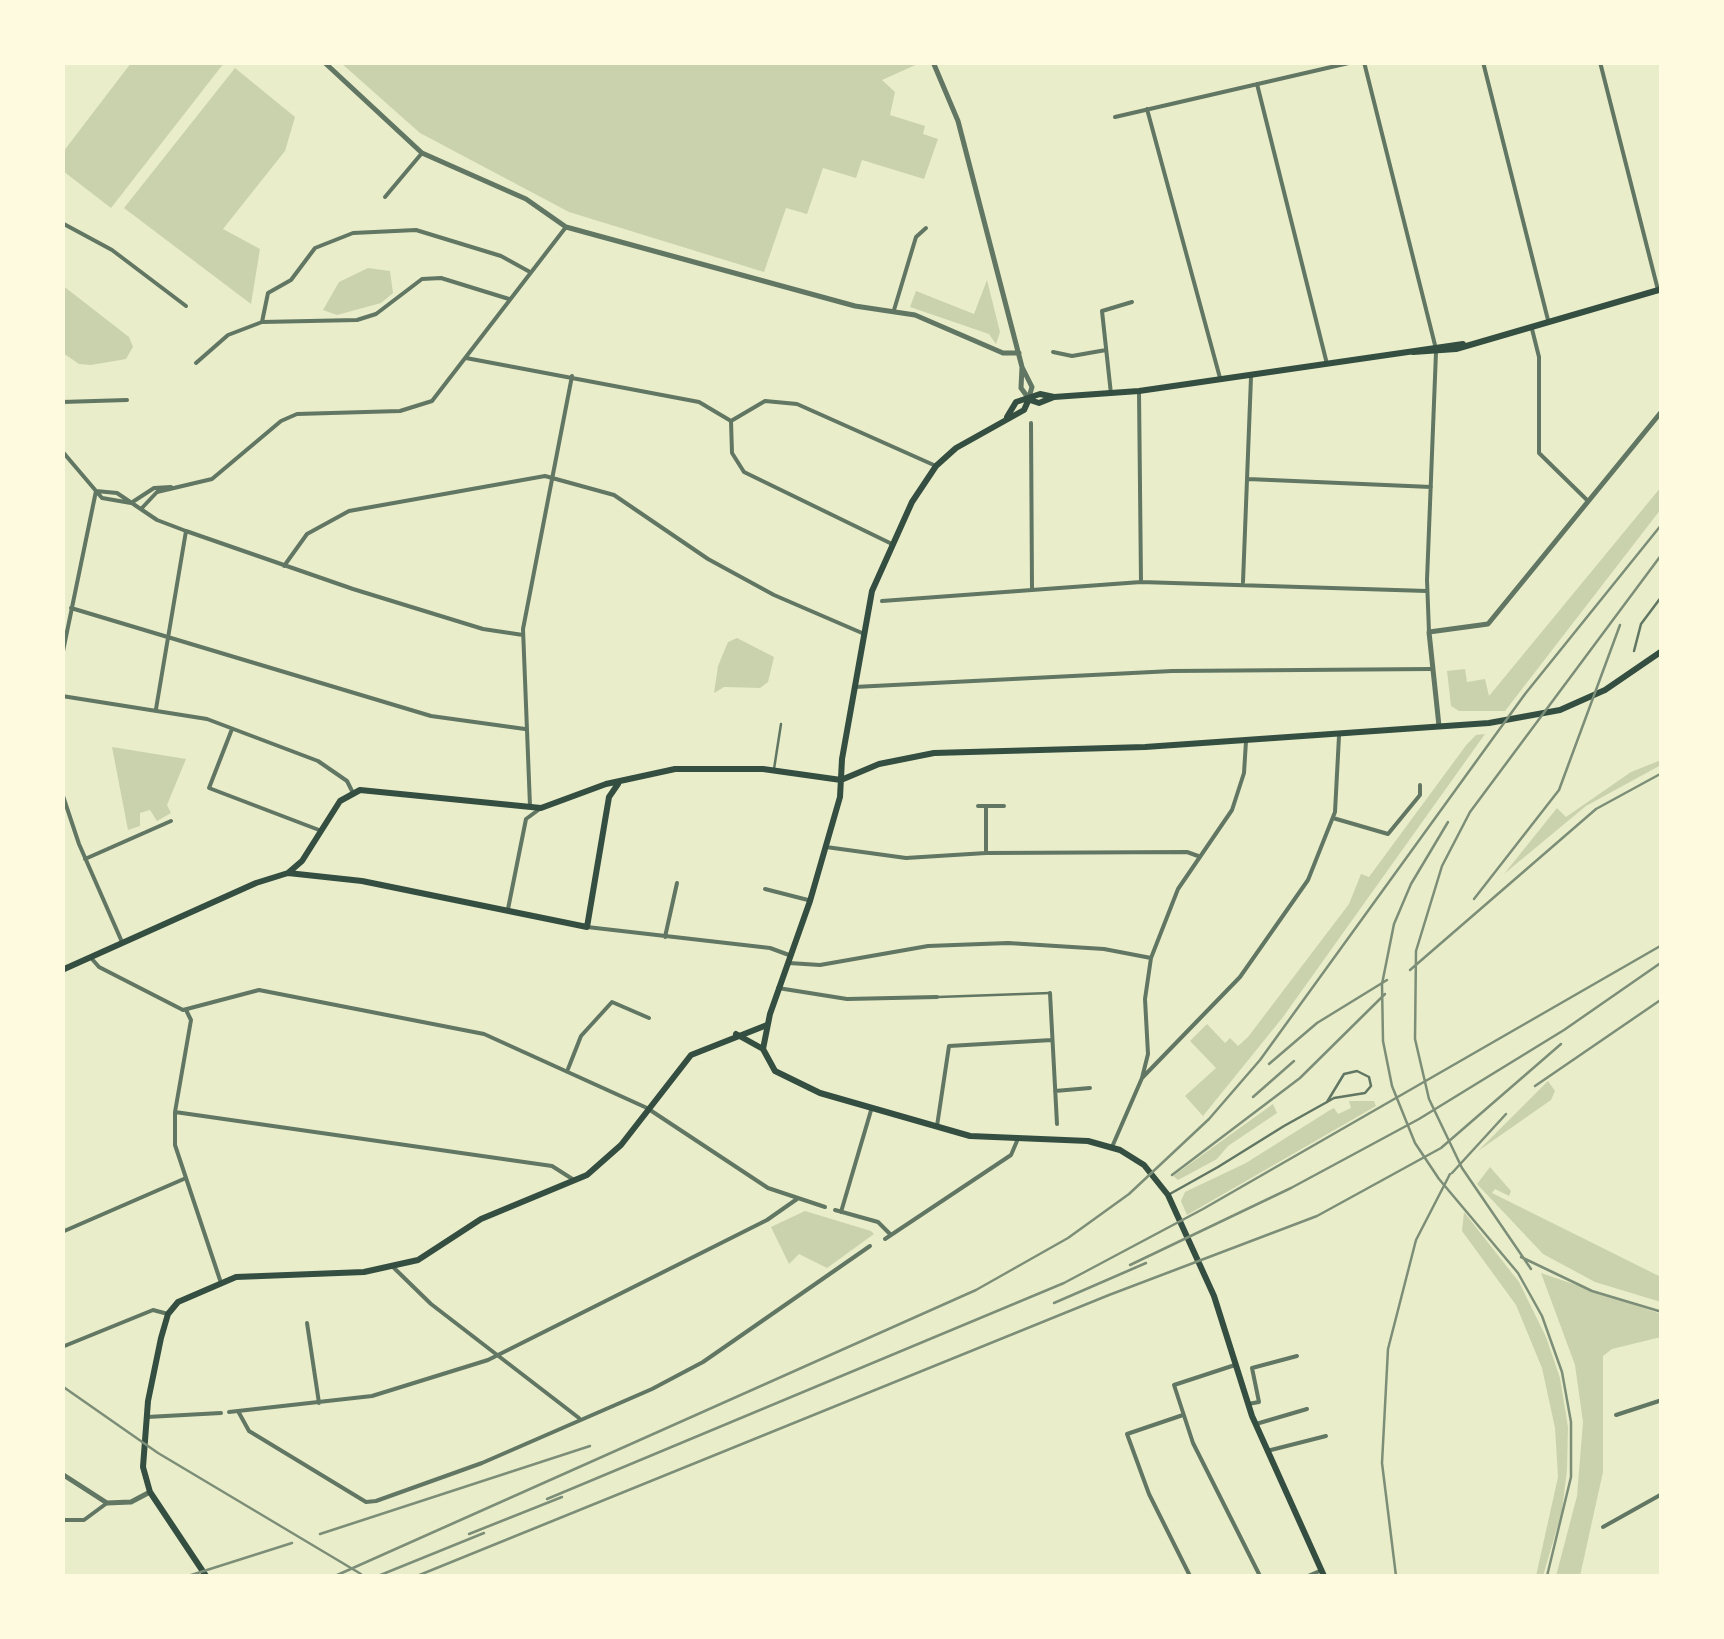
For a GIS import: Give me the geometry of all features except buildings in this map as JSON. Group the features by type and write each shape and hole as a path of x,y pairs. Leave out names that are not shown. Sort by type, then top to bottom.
{"main road":[{"path":"1006,417 1016,402 1040,394 1054,397 1139,391 1463,344 1550,325 1660,290"},
{"path":"763,1049 778,988 826,847 841,780 862,633 869,601 892,544 936,466 1006,417 1024,410 1028,399"},
{"path":"288,874 302,861 319,830 352,792 542,808 620,782 687,768 774,770 841,780 879,764 931,754 1246,741 1485,723 1560,710 1604,690 1662,651"},
{"path":"62,970 256,883 288,874 308,873 586,927 610,797 620,782"},
{"path":"602,787 610,797"},
{"path":"302,861 308,873"},
{"path":"206,1576 150,1492 142,1466 147,1417 168,1314 190,1294 220,1280 394,1268 418,1260 481,1220 602,1164 691,1055 736,1034 767,1025"},
{"path":"736,1034 763,1049 775,1071 796,1083 970,1136 1088,1141 1112,1147 1144,1165 1168,1194 1214,1296 1248,1404 1323,1573"}],"street":[{"path":"324,62 422,153 526,199 566,227 855,306 894,310 996,350 1019,353"},
{"path":"1115,117 1353,62"},
{"path":"1364,62 1435,348 1427,591 1439,726"},
{"path":"1483,62 1550,325"},
{"path":"1600,62 1660,290"},
{"path":"936,63 958,121 1022,367 1032,387 1028,399"},
{"path":"1258,84 1328,364"},
{"path":"1147,109 1220,378"},
{"path":"385,197 422,153"},
{"path":"62,223 112,250 186,306"},
{"path":"141,509 152,494 212,479 281,422 297,414 400,410 432,402 566,227"},
{"path":"894,310 916,237 926,228"},
{"path":"262,322 268,293 292,280 315,248 352,233 416,230 501,256 530,272"},
{"path":"196,363 228,335 262,322 358,320 376,314 422,279 440,278 509,299"},
{"path":"1112,394 1102,311 1132,302"},
{"path":"1532,329 1539,358 1539,454 1588,501"},
{"path":"996,350 1016,344"},
{"path":"1053,352 1072,356 1106,350"},
{"path":"466,358 700,402 731,421"},
{"path":"1244,582 1252,374"},
{"path":"530,808 523,635 572,376"},
{"path":"1139,391 1141,582"},
{"path":"62,402 127,400"},
{"path":"731,421 765,401 797,404 936,466"},
{"path":"1430,632 1488,624 1662,411"},
{"path":"731,421 732,454 744,472 788,497 892,544"},
{"path":"1031,423 1032,590"},
{"path":"62,451 96,491 112,492 186,531 454,621 523,635"},
{"path":"284,566 306,534 348,512 501,481 551,478 614,496 708,559 774,595 862,633"},
{"path":"1248,479 1431,487"},
{"path":"131,503 154,488 176,487"},
{"path":"62,656 96,491"},
{"path":"156,709 186,531"},
{"path":"882,601 1141,582 1244,582 1427,591"},
{"path":"71,608 432,716 525,729"},
{"path":"854,686 1172,670 1432,669"},
{"path":"62,696 207,718 318,760 347,781 352,792"},
{"path":"232,729 209,788 319,830"},
{"path":"1142,1078 1258,956 1308,880 1333,818 1338,792 1339,735"},
{"path":"1112,1147 1142,1078 1148,1054 1145,998 1152,958 1178,889 1232,810 1244,773 1246,741"},
{"path":"1333,818 1388,834 1420,795 1420,785"},
{"path":"62,793 85,859 124,944"},
{"path":"978,806 1004,806"},
{"path":"986,806 986,853"},
{"path":"508,909 526,819 542,808"},
{"path":"85,859 171,821"},
{"path":"826,847 906,858 986,853 1186,852 1198,856"},
{"path":"664,936 678,883"},
{"path":"765,889 810,900"},
{"path":"586,927 770,948 788,959 820,965 928,946 1008,944 1090,948 1152,958"},
{"path":"92,959 99,967 186,1010 192,1020 175,1112 175,1144 220,1280"},
{"path":"778,988 846,999 937,998"},
{"path":"186,1010 259,990 473,1030 568,1069 647,1108 754,1180 824,1207"},
{"path":"1050,993 1057,1124"},
{"path":"568,1069 581,1036 612,1002 649,1018"},
{"path":"937,1126 949,1046 1052,1040"},
{"path":"1055,1091 1090,1088"},
{"path":"872,1107 838,1211 878,1222 891,1235"},
{"path":"175,1112 552,1166 574,1180"},
{"path":"885,1240 1011,1155 1016,1140"},
{"path":"62,1232 186,1178"},
{"path":"229,1412 319,1403 406,1388 499,1356 767,1220 797,1199"},
{"path":"238,1411 249,1431 366,1502 482,1463 646,1392 703,1362 870,1246"},
{"path":"394,1268 430,1304 579,1418"},
{"path":"62,1347 153,1310 168,1314"},
{"path":"307,1323 319,1403"},
{"path":"1248,1404 1259,1402 1252,1368 1297,1356"},
{"path":"1235,1365 1174,1385 1183,1415 1260,1576"},
{"path":"1616,1414 1662,1400"},
{"path":"1256,1424 1307,1410"},
{"path":"147,1417 221,1413"},
{"path":"1183,1415 1128,1434 1149,1494 1190,1576"},
{"path":"1267,1451 1326,1436"},
{"path":"62,1474 107,1503 130,1502 150,1492"},
{"path":"1603,1527 1662,1494"},
{"path":"62,1520 95,1516 107,1503"},
{"path":"1308,1576 1323,1573"}],"lane":[{"path":"1634,651 1641,624 1662,596"},
{"path":"869,601 882,601"},
{"path":"774,770 781,724"},
{"path":"937,998 1050,993"},
{"path":"1168,1194 1326,1102 1347,1092 1364,1092 1370,1086 1370,1077 1357,1071 1344,1074 1326,1102"},
{"path":"824,1207 838,1211"},
{"path":"221,1413 229,1412"}],"green space":[{"path":"131,63 224,63 111,208 63,171 63,152"},
{"path":"341,63 920,63 882,80 895,92 890,115 925,126 923,134 938,139 924,179 862,160 856,178 823,168 807,214 786,208 764,272 569,212 420,133"},
{"path":"235,68 295,117 285,151 223,229 260,249 251,304 124,208"},
{"path":"368,268 390,271 393,293 381,303 337,315 323,310 339,282"},
{"path":"987,280 1000,332 996,344 989,334 910,307 916,291 974,314"},
{"path":"62,285 129,337 133,347 126,359 79,364 63,353"},
{"path":"1661,487 1661,509 1505,711 1459,711 1451,706 1447,671 1465,669 1467,682 1485,679 1489,696"},
{"path":"737,638 774,657 768,682 760,688 724,687 714,693 718,666 728,642"},
{"path":"1485,734 1283,1017 1203,1116 1185,1096 1216,1068 1190,1041 1207,1024 1225,1043 1230,1038 1238,1046 1248,1037 1349,904 1361,874 1369,877 1467,744 1476,735"},
{"path":"112,747 186,759 167,805 171,813 157,821 150,810 140,813 140,826 128,830"},
{"path":"1661,760 1661,765 1586,806 1504,874 1557,808 1566,817 1631,772"},
{"path":"1548,1081 1555,1091 1551,1100 1478,1151"},
{"path":"1349,1101 1374,1101 1376,1106 1187,1215 1181,1201 1185,1192 1246,1163 1330,1110 1334,1108 1338,1114 1351,1108"},
{"path":"1273,1104 1277,1113 1228,1146 1217,1159 1178,1180 1173,1176"},
{"path":"1490,1167 1511,1191 1509,1196 1495,1189 1492,1193 1661,1277 1661,1302 1595,1282 1543,1254 1477,1184"},
{"path":"805,1211 874,1234 827,1268 799,1254 789,1264 771,1227"},
{"path":"1464,1212 1519,1282 1546,1337 1560,1378 1568,1427 1567,1470 1562,1511 1543,1576 1536,1576 1558,1477 1555,1428 1542,1368 1516,1305 1462,1231"},
{"path":"1541,1273 1661,1314 1661,1337 1612,1349 1603,1356 1603,1472 1580,1576 1556,1576 1577,1496 1583,1422 1575,1365"}],"railway":[{"path":"335,1576 976,1290 1068,1238 1129,1194 1209,1119 1260,1060 1525,694 1662,524"},
{"path":"1531,1269 1462,1168 1429,1099 1415,1039 1416,951 1442,866 1470,812 1662,554"},
{"path":"1474,899 1559,790 1620,625"},
{"path":"1410,970 1596,809 1662,773"},
{"path":"1448,822 1411,884 1394,924 1382,984 1383,1041 1392,1086 1415,1143 1439,1179 1518,1273 1542,1316 1562,1372 1571,1422 1571,1477 1547,1576"},
{"path":"547,1499 1064,1283 1203,1209 1662,945"},
{"path":"1130,1265 1291,1188 1419,1119 1564,1030 1662,962"},
{"path":"1269,1064 1317,1023 1387,980"},
{"path":"1172,1175 1300,1078 1385,994"},
{"path":"1535,1086 1662,999"},
{"path":"417,1576 1109,1295 1317,1216 1441,1148 1561,1044"},
{"path":"1253,1097 1294,1061"},
{"path":"1452,1173 1506,1114"},
{"path":"1396,1576 1382,1463 1388,1349 1416,1240 1450,1174"},
{"path":"1521,1257 1592,1291 1662,1312"},
{"path":"1054,1303 1146,1263"},
{"path":"62,1386 158,1453 361,1574"},
{"path":"320,1534 590,1446"},
{"path":"469,1534 562,1497"},
{"path":"378,1576 484,1533"},
{"path":"188,1576 292,1543"}]}
